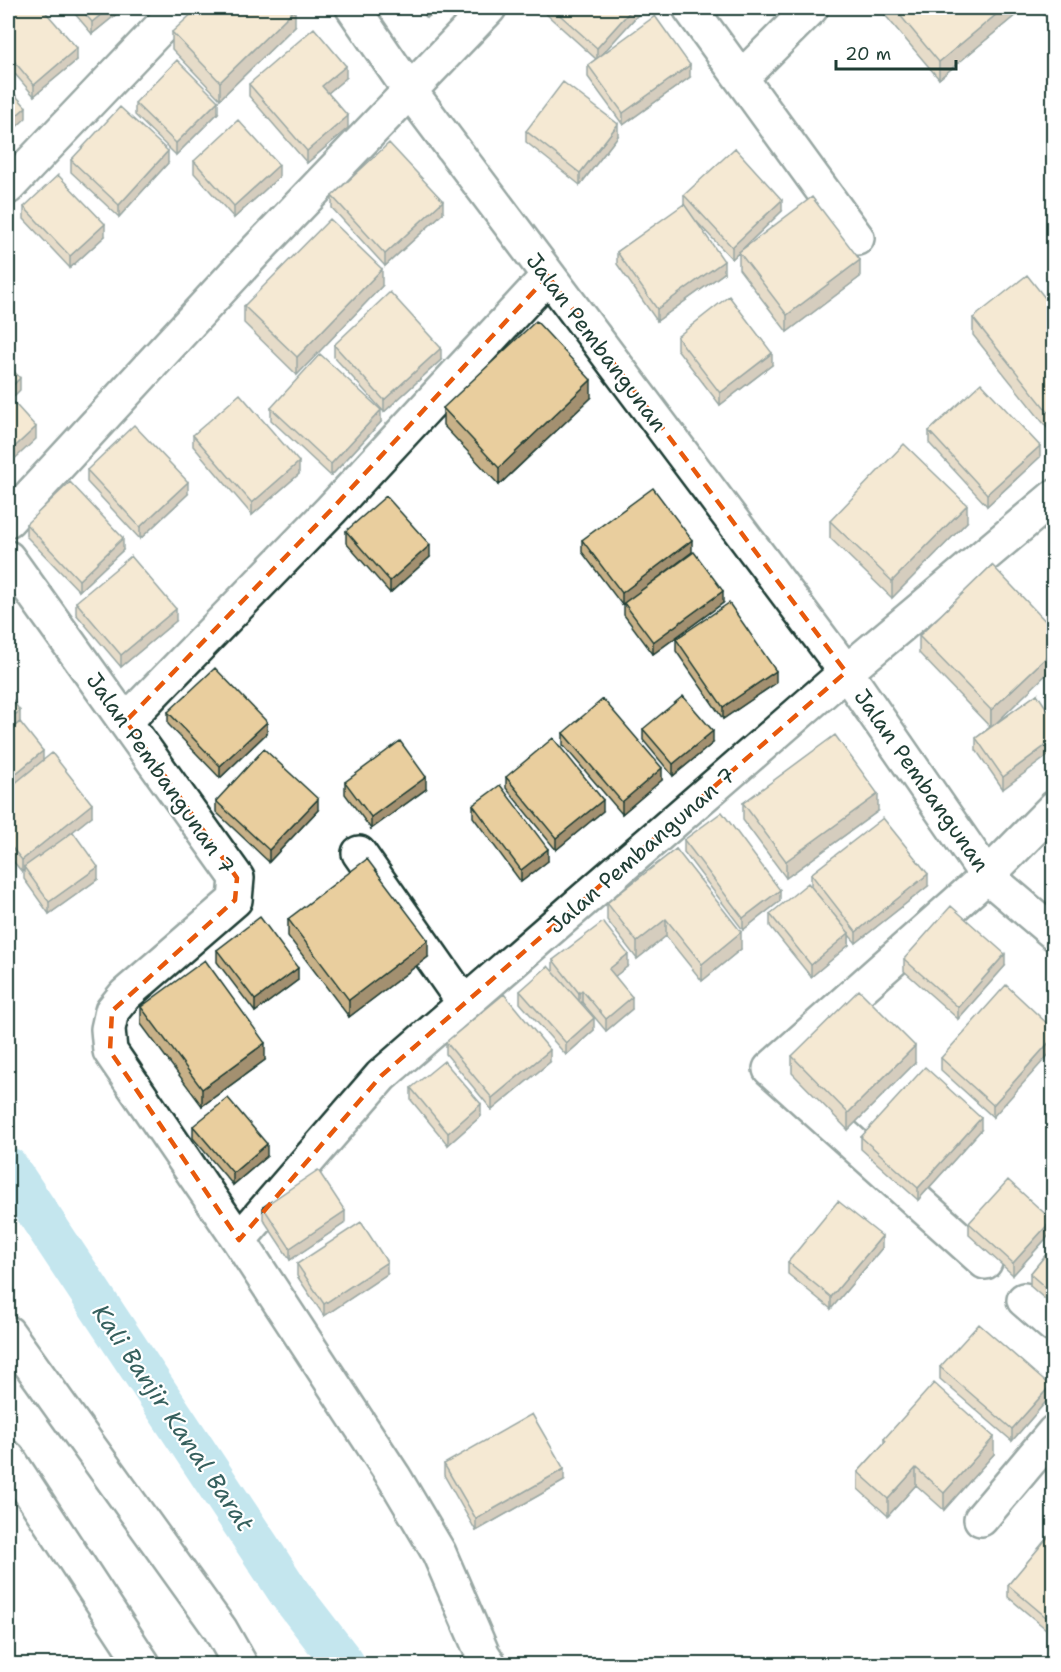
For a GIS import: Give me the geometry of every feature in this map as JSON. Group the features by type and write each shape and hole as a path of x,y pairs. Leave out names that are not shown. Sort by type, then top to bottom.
{"street":[{"path":"8,188 179,8"},
{"name":"Jalan Pembangunan","path":"353,8 410,91 846,672 987,876 1053,933"},
{"path":"8,520 255,252 489,8"},
{"path":"690,8 856,238"},
{"path":"741,78 811,8"},
{"path":"126,721 331,510 548,276"},
{"name":"Jalan Pembangunan","path":"846,672 1053,497"},
{"name":"Jalan Pembangunan 7","path":"8,558 237,878 235,900 125,995 112,1011 108,1029 110,1051 240,1240 394,1477 433,1544 489,1665"},
{"name":"Jalan Pembangunan 7","path":"240,1240 381,1076 846,672"},
{"path":"985,1262 770,1069 987,876 1053,808"},
{"path":"359,853 465,1003"},
{"path":"1024,1299 1053,1326"},
{"path":"8,1333 220,1629 240,1665"},
{"path":"981,1519 1053,1432"},
{"path":"8,1458 143,1665"}],"highlighted area":[{"path":"548,276 846,672 381,1076 239,1240 110,1051 112,1011 235,900 237,878 126,721 331,510"}],"building":[{"path":"8,8 42,8 77,48 34,85 8,54"},
{"path":"80,8 109,8 92,22"},
{"path":"198,8 295,9 220,82 172,32"},
{"path":"552,8 633,8 597,48"},
{"path":"894,8 1004,8 939,62"},
{"path":"655,16 690,65 623,113 588,65"},
{"path":"314,28 346,66 322,86 348,116 307,151 249,84"},
{"path":"177,60 218,101 176,143 135,103"},
{"path":"563,82 618,124 580,173 526,131"},
{"path":"8,87 26,107 8,123"},
{"path":"120,107 168,151 119,205 71,160"},
{"path":"238,120 279,165 234,206 194,161"},
{"path":"389,143 443,201 385,254 332,196"},
{"path":"735,148 782,200 732,247 684,195"},
{"path":"58,175 105,224 70,256 24,207"},
{"path":"812,197 860,260 787,315 739,252"},
{"path":"684,204 724,261 657,309 617,252"},
{"path":"330,219 382,269 297,357 244,306"},
{"path":"1027,275 1053,308 1052,417 973,318"},
{"path":"390,292 441,348 384,400 334,345"},
{"path":"729,296 772,353 720,393 677,337"},
{"path":"536,321 591,380 499,468 443,408"},
{"path":"320,354 381,410 331,464 271,408"},
{"path":"8,365 20,378 8,390"},
{"path":"981,383 1040,446 987,494 929,431"},
{"path":"240,394 299,462 252,503 193,435"},
{"path":"8,396 36,427 8,453"},
{"path":"134,425 188,482 140,527 87,470"},
{"path":"904,444 967,505 892,581 830,521"},
{"path":"70,482 123,538 79,580 26,524"},
{"path":"653,488 692,540 622,593 582,540"},
{"path":"386,496 430,545 390,581 346,531"},
{"path":"694,552 723,591 653,642 624,603"},
{"path":"131,556 176,609 121,655 76,602"},
{"path":"992,565 1053,629 1053,651 991,710 919,636"},
{"path":"729,603 776,671 723,707 676,639"},
{"path":"215,668 267,722 220,766 168,712"},
{"path":"8,693 20,711 8,719"},
{"path":"1037,694 1053,718 1053,740 1003,777 976,738"},
{"path":"683,696 713,731 673,764 643,729"},
{"path":"603,699 662,768 622,802 563,733"},
{"path":"20,722 43,751 8,780 8,732"},
{"path":"835,735 878,794 786,861 743,803"},
{"path":"553,738 603,800 556,838 506,777"},
{"path":"400,741 426,777 371,817 345,782"},
{"path":"264,749 318,799 269,850 216,801"},
{"path":"52,753 92,804 22,860 8,843 8,789"},
{"path":"500,785 548,849 521,870 473,805"},
{"path":"722,812 780,890 743,918 684,840"},
{"path":"883,818 928,874 856,932 811,874"},
{"path":"73,832 98,867 49,902 24,867"},
{"path":"676,849 741,932 702,964 666,919 637,942 607,903"},
{"path":"367,859 428,940 349,1000 288,919"},
{"path":"808,883 849,933 811,965 770,914"},
{"path":"951,906 1005,954 958,1007 904,959"},
{"path":"260,917 298,968 255,1000 217,950"},
{"path":"603,922 628,954 609,969 632,997 606,1019 582,990 579,993 553,960"},
{"path":"205,960 265,1043 202,1089 141,1007"},
{"path":"548,966 594,1018 566,1043 520,991"},
{"path":"1006,985 1053,1029 1053,1038 993,1105 941,1058"},
{"path":"859,990 915,1046 848,1113 792,1056"},
{"path":"504,994 550,1050 492,1098 446,1042"},
{"path":"444,1061 481,1104 448,1133 411,1088"},
{"path":"925,1067 981,1118 918,1188 861,1137"},
{"path":"228,1098 267,1144 233,1173 193,1126"},
{"path":"318,1170 345,1211 290,1248 263,1207"},
{"path":"1008,1180 1052,1220 1013,1263 969,1223"},
{"path":"838,1201 882,1236 831,1297 788,1262"},
{"path":"361,1222 387,1262 324,1304 297,1264"},
{"path":"1053,1246 1053,1294 1030,1274"},
{"path":"979,1324 1050,1386 1012,1429 940,1367"},
{"path":"934,1383 994,1437 944,1493 916,1468 888,1499 858,1472"},
{"path":"532,1414 564,1469 476,1519 444,1464"},
{"path":"1053,1531 1053,1623 1008,1585"}],"waterway":[{"name":"Kali Banjir Kanal Barat","path":"8,1168 290,1594 344,1664"}]}
